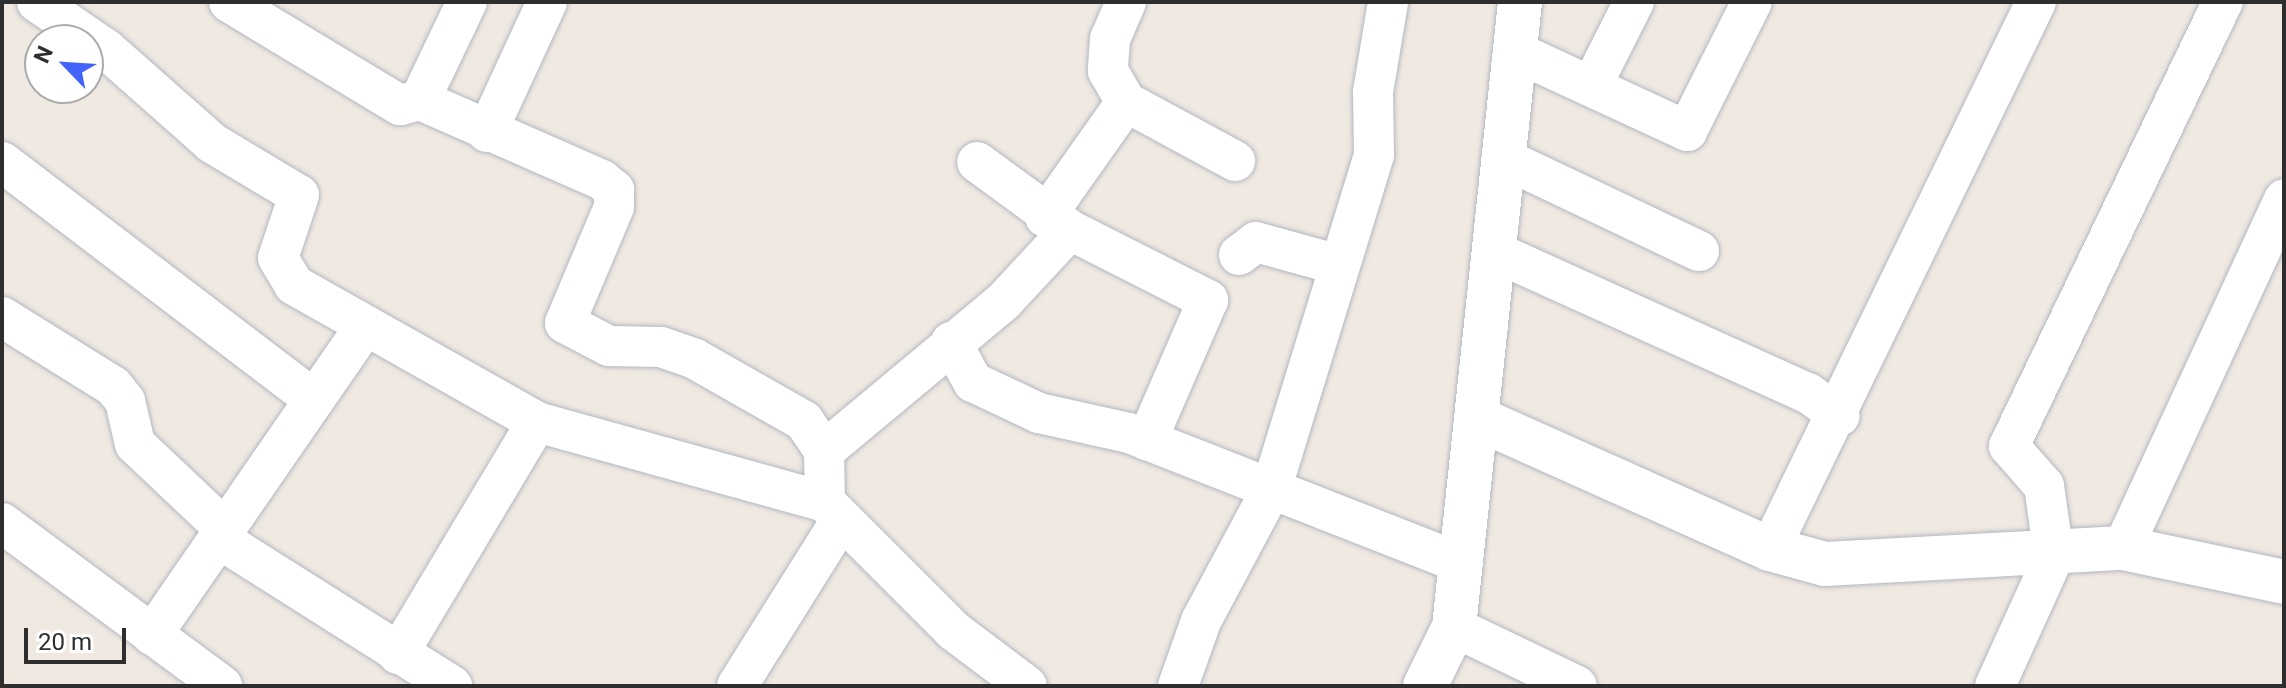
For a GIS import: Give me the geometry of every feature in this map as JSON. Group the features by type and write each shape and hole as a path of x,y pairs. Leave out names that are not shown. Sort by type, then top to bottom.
{"street":[{"path":"37,2 107,50 212,143 299,195 278,258 283,274 363,329 537,422 832,512 954,631 1027,686"},
{"path":"229,2 400,105 420,100 614,190 614,207 566,312 571,331 609,346 661,347 695,359 804,421 824,451 832,512 737,686"},
{"path":"420,100 467,2"},
{"path":"487,132 547,2"},
{"path":"1126,2 1110,39 1108,71 1126,102 1235,161"},
{"path":"1178,686 1201,621 1271,490 1374,155 1373,92 1388,2"},
{"path":"1425,686 1454,627 1458,562 1479,419 1520,2"},
{"path":"1593,83 1634,2"},
{"path":"1514,51 1593,83 1687,131 1752,2"},
{"path":"1770,549 1840,416 2036,2"},
{"path":"1995,686 2054,556 2044,486 2009,446 2223,2"},
{"path":"824,451 951,342 1003,302 1058,224 1126,102"},
{"path":"1503,158 1699,251"},
{"path":"2,162 313,399"},
{"path":"977,162 1058,224 1208,300 1147,440"},
{"path":"2123,548 2284,199"},
{"path":"1239,255 1256,242 1339,265"},
{"path":"1495,252 1808,393 1840,416"},
{"path":"2,317 113,386 125,401 135,444 222,534 398,654 452,686"},
{"path":"152,635 363,329"},
{"path":"951,342 973,382 1039,413 1147,440 1458,562"},
{"path":"1479,419 1770,549 1825,564 1882,566 2054,556 2123,548 2284,582"},
{"path":"398,654 537,422"},
{"path":"2,523 222,686"},
{"path":"1454,627 1577,686"}]}
